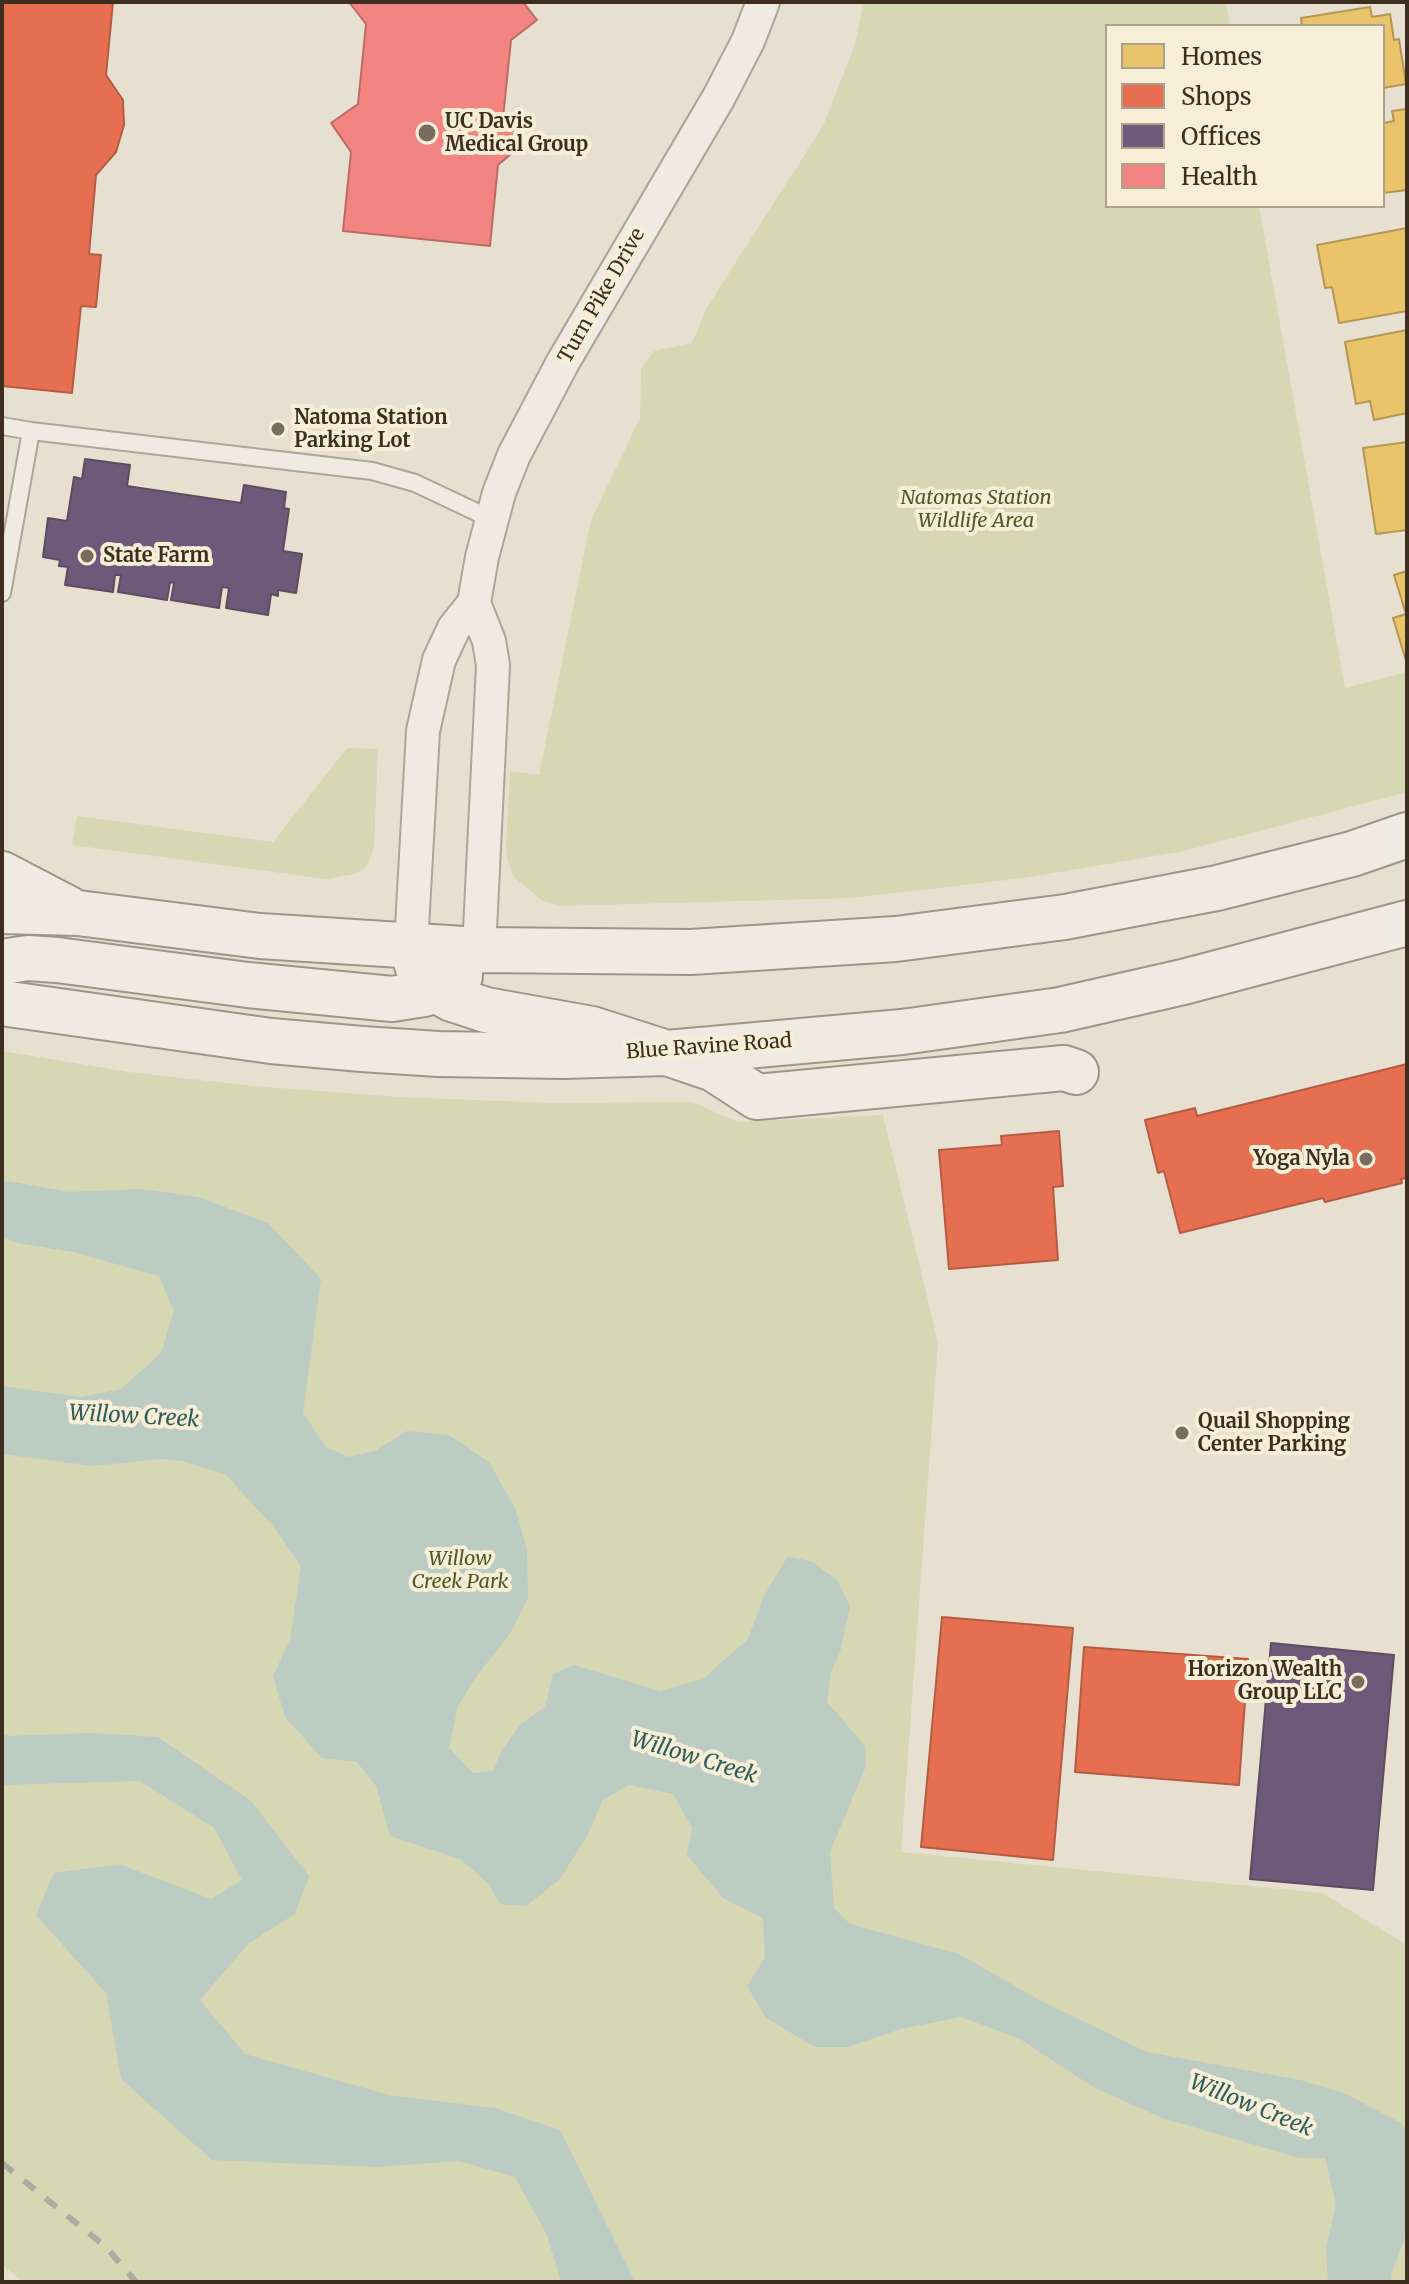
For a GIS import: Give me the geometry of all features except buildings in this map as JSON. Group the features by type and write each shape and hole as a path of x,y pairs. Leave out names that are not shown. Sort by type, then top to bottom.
{"main road":[{"path":"2,911 78,913 260,936 479,950 691,952 896,939 1065,917 1217,888 1352,854 1407,835"},
{"path":"2,874 78,913"},
{"name":"Blue Ravine Road","path":"2,1003 271,1041 362,1049 563,1056 667,1053 902,1032 1032,1015 1183,982 1407,923"},
{"path":"411,945 418,968 436,990 469,1006 592,1029 714,1069 750,1093 766,1098 1064,1068 1076,1072"},
{"path":"2,962 28,958 57,960 364,998 410,998 436,990 460,976 473,963 479,950"}],"street":[{"name":"Turn Pike Drive","path":"411,945 423,731 439,660 454,628 474,603 491,519 514,455 542,400 719,97 748,41 763,2"},
{"path":"474,603 489,641 493,665 479,950"}],"lane":[{"path":"2,426 372,471 415,483 491,519"},
{"path":"2,593 31,431"}],"green space":[{"name":"Natomas Station Wildlife Area","path":"864,2 1226,2 1230,24 1105,24 1105,208 1259,208 1345,688 1407,672 1407,792 1184,851 1024,878 852,898 559,906 541,900 514,877 506,848 510,771 539,775 591,520 640,418 641,369 654,351 692,343 706,309 823,126 854,47"},
{"path":"347,748 378,749 374,847 369,862 363,870 354,874 326,879 72,845 77,816 273,842"},
{"name":"Willow Creek Park","path":"2,1051 129,1072 253,1086 399,1097 551,1103 692,1102 738,1122 883,1115 938,1342 901,1852 1322,1893 1407,1945 1407,2282 23,2282 2,2265"}],"water":[{"name":"Willow Creek","path":"2,1180 69,1192 141,1189 198,1197 268,1223 321,1279 303,1413 326,1447 349,1457 375,1451 407,1431 449,1435 489,1462 516,1510 527,1550 528,1598 511,1632 458,1706 449,1748 473,1773 493,1771 501,1752 520,1725 545,1707 553,1674 574,1665 660,1691 703,1679 748,1639 764,1596 788,1556 813,1562 838,1581 850,1607 840,1652 831,1672 827,1702 865,1746 866,1766 830,1852 834,1908 850,1924 959,1954 1041,2001 1147,2052 1300,2080 1344,2093 1401,2123 1407,2131 1407,2232 1391,2275 1392,2282 1328,2282 1326,2247 1336,2205 1325,2158 1300,2158 1162,2118 1093,2087 1020,2039 961,2017 901,2029 848,2047 815,2047 766,2018 747,1986 765,1958 763,1918 723,1898 687,1855 692,1828 673,1794 629,1785 603,1800 586,1838 559,1880 526,1906 500,1904 488,1883 460,1859 390,1836 376,1786 357,1762 322,1758 285,1717 273,1676 290,1640 301,1566 272,1525 226,1475 183,1461 160,1459 94,1466 2,1454 2,1386 81,1397 121,1389 161,1353 174,1311 159,1276 73,1252 17,1243 2,1236"},
{"path":"92,1733 158,1737 251,1801 309,1876 295,1914 248,1944 200,2000 245,2054 389,2095 495,2108 560,2130 635,2282 561,2282 547,2235 515,2177 459,2161 377,2167 212,2160 121,2079 106,1993 36,1915 54,1873 119,1864 211,1899 242,1880 214,1828 140,1781 2,1785 2,1734"}],"railway":[{"path":"2,2163 106,2247 136,2282"}],"place":[{"name":"UC Davis Medical Group","path":"427,133"},
{"name":"Natoma Station Parking Lot","path":"278,429"},
{"name":"State Farm","path":"87,556"},
{"name":"Yoga Nyla","path":"1366,1159"},
{"name":"Quail Shopping Center Parking","path":"1182,1433"},
{"name":"Horizon Wealth Group LLC","path":"1358,1682"}]}
